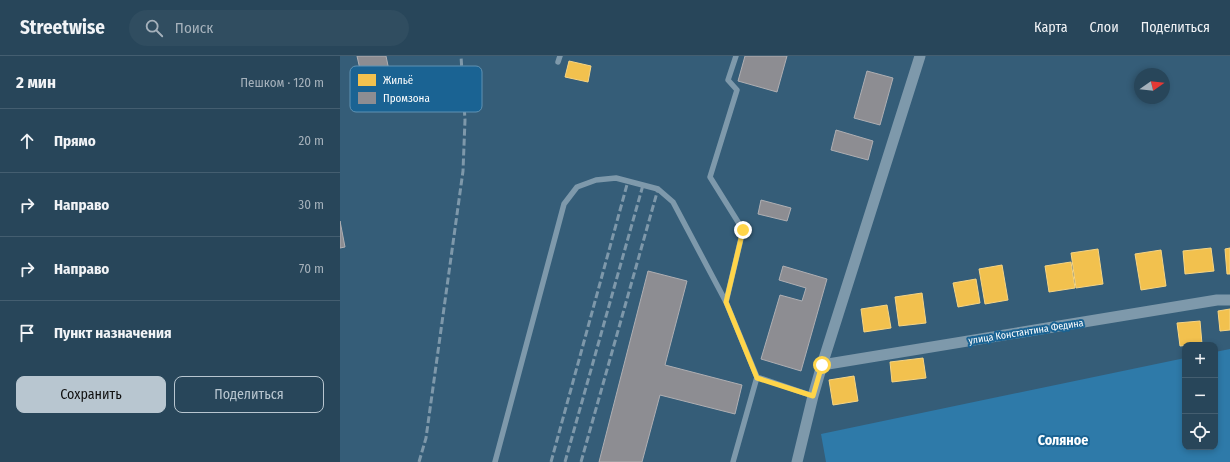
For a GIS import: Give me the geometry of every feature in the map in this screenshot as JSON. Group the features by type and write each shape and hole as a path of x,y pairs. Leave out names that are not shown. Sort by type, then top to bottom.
{"street":[{"path":"797,462 822,365 920,56"},
{"name":"улица Константина Федина","path":"822,365 1217,300 1230,300"}],"lane":[{"path":"558,62 560,56"},
{"path":"726,302 743,230 710,177 737,90 728,80 736,56"},
{"path":"494,462 564,204 577,187 596,180 616,178 658,189 673,202 726,302 757,378 733,462"},
{"path":"757,378 813,396"}],"shaded area":[{"path":"1230,349 1230,462 826,462 821,434 1182,359 1182,450 1218,450 1218,351"}],"building: Жильё":[{"path":"569,61 591,66 588,82 565,77"},
{"path":"1211,248 1214,271 1185,274 1183,251"},
{"path":"1230,248 1230,274 1227,274 1225,249"},
{"path":"1098,249 1103,284 1076,288 1071,253"},
{"path":"1161,250 1166,286 1141,290 1135,254"},
{"path":"1071,262 1075,288 1049,292 1045,266"},
{"path":"1002,265 1008,300 985,304 979,269"},
{"path":"976,279 980,303 958,307 953,283"},
{"path":"922,293 926,323 899,326 895,297"},
{"path":"887,305 891,328 864,332 861,309"},
{"path":"1230,309 1230,330 1220,331 1218,311"},
{"path":"1200,321 1202,342 1182,342 1182,346 1180,346 1177,323"},
{"path":"923,358 926,378 892,382 890,362"},
{"path":"854,376 858,401 833,405 829,380"}],"building: Промзона":[{"path":"357,56 386,56 388,66 359,66"},
{"path":"745,56 787,56 777,92 738,81"},
{"path":"867,71 893,78 880,125 854,118"},
{"path":"836,130 873,141 868,160 831,150"},
{"path":"761,200 791,208 787,221 758,214"},
{"path":"340,221 345,247 340,248"},
{"path":"783,266 827,279 801,371 761,359 780,295 802,301 806,288 779,280"},
{"path":"648,271 687,281 665,365 742,385 735,414 660,395 642,462 599,462"}],"railway":[{"path":"461,56 462,66"},
{"path":"419,462 426,438 463,171 464,112"},
{"path":"551,462 628,181"},
{"path":"565,462 643,185"},
{"path":"581,462 658,189"}],"district":[{"name":"Соляное","path":"1063,440"}],"route":[{"path":"743,230 726,302 757,378 813,396 822,365"}]}
